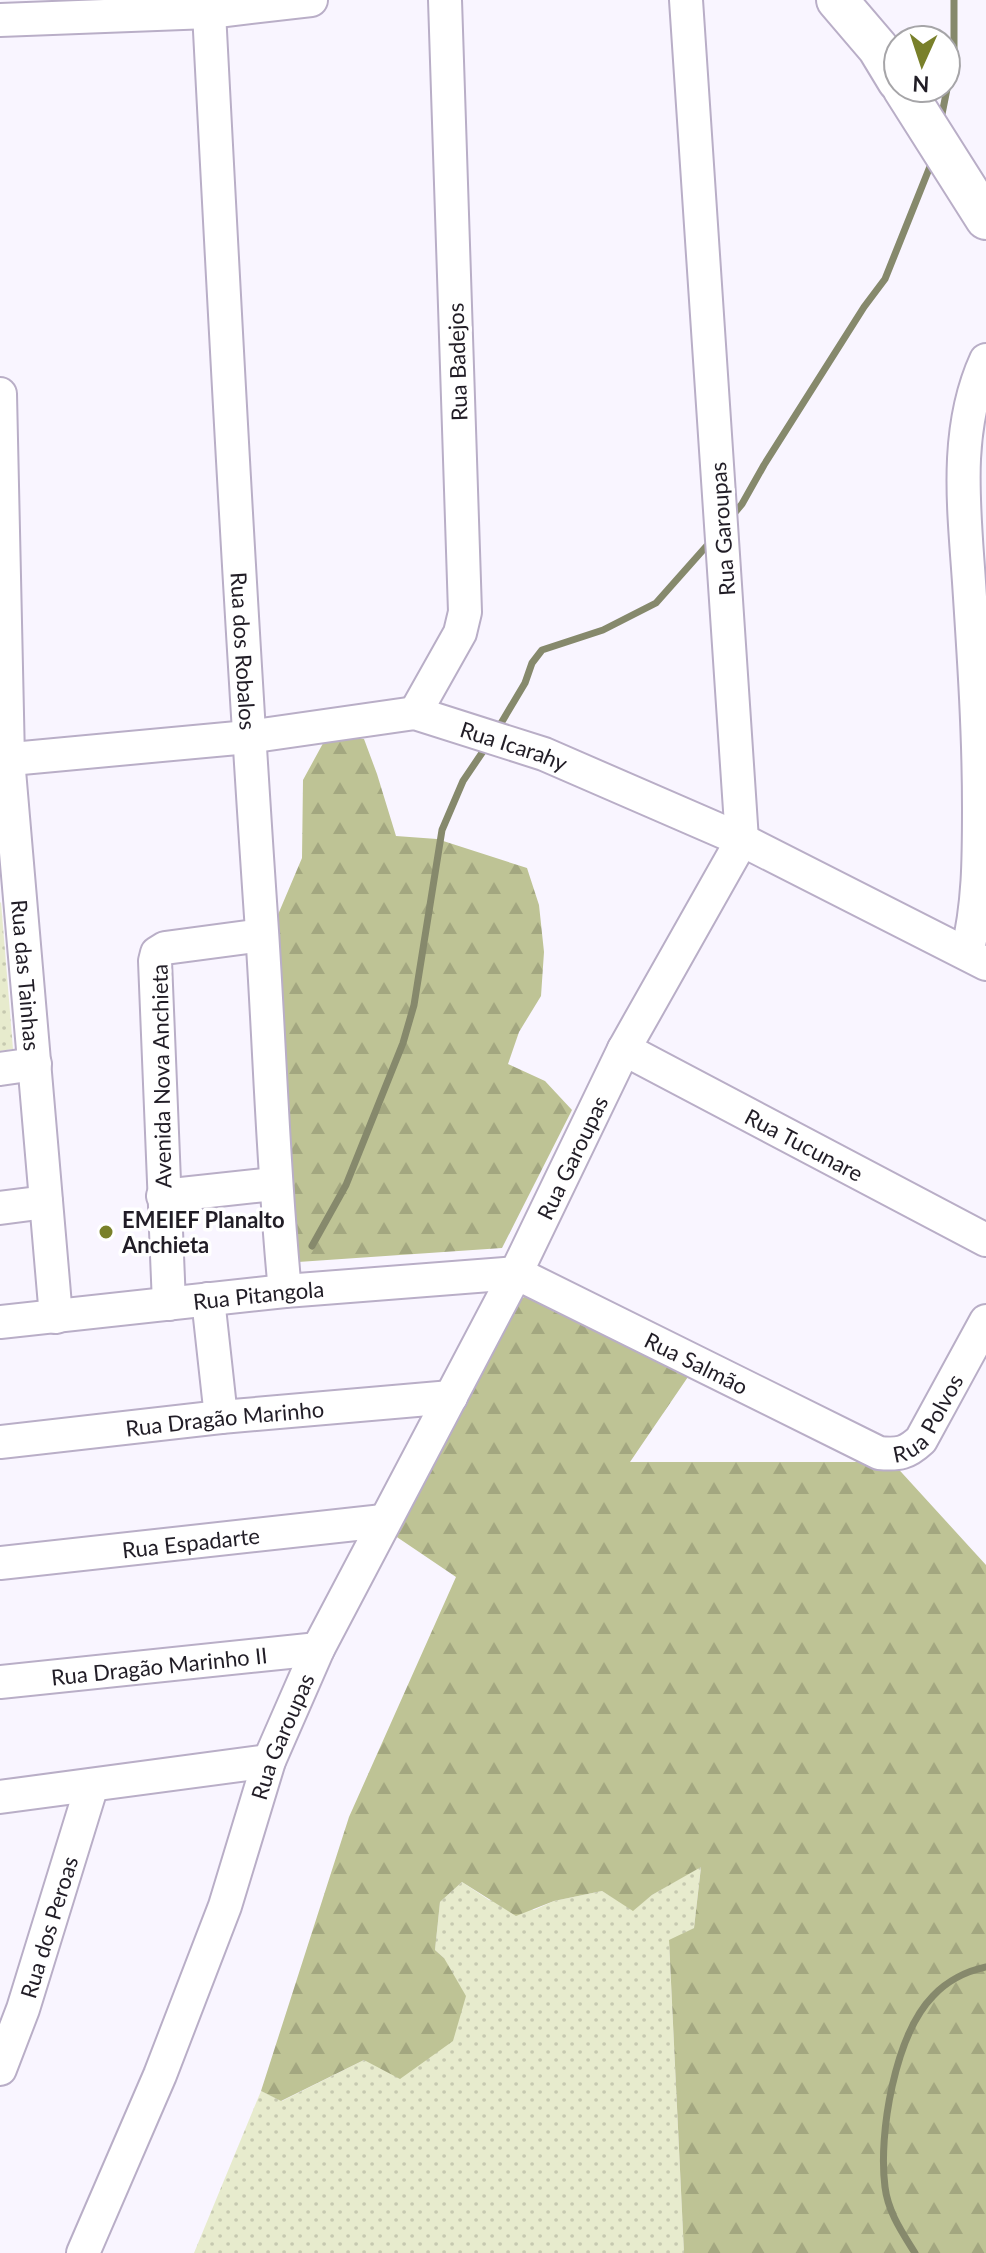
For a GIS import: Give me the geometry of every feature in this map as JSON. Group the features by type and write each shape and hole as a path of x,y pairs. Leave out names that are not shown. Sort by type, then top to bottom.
{"main road":[{"path":"837,0 882,55"},
{"path":"913,104 986,219"}],"street":[{"path":"0,20 209,12 311,0"},
{"name":"Rua Badejos","path":"415,713 460,633 465,612 445,0"},
{"name":"Rua Garoupas","path":"83,2253 160,2075 225,1906 269,1761 318,1649 516,1273 624,1049 742,840 686,0"},
{"name":"Rua dos Robalos","path":"209,12 274,1184 285,1291"},
{"path":"976,958 979,733 963,482 965,427 976,383 986,360"},
{"name":"Rua das Tainhas","path":"0,394 4,759 35,1064 56,1317"},
{"name":"Rua Icarahy","path":"4,759 248,737 415,713 544,754 742,840 976,958"},
{"name":"Avenida Nova Anchieta","path":"169,1304 157,953 165,948 262,935"},
{"name":"Rua Tucunare","path":"624,1049 986,1240"},
{"path":"0,1069 35,1064"},
{"path":"163,1196 274,1184"},
{"path":"0,1208 46,1202"},
{"name":"Rua Pitangola","path":"0,1322 285,1291 516,1273"},
{"name":"Rua Salmão","path":"516,1273 879,1453"},
{"path":"208,1299 221,1417"},
{"name":"Rua Polvos","path":"879,1453 898,1455 909,1451 921,1440 986,1321"},
{"name":"Rua Dragão Marinho","path":"0,1442 221,1417 451,1397"},
{"name":"Rua Espadarte","path":"0,1563 383,1521"},
{"name":"Rua Dragão Marinho II","path":"0,1682 318,1649"},
{"path":"0,1797 269,1761"},
{"name":"Rua dos Peroas","path":"0,2069 23,2009 92,1785"}],"green space":[{"path":"327,736 364,739 396,836 437,839 527,868 539,905 544,952 541,996 519,1032 508,1064 545,1081 572,1110 502,1248 298,1262 274,924 302,858 303,780"},
{"path":"0,903 13,1049 0,1051"},
{"path":"529,1295 692,1371 630,1462 892,1462 986,1565 986,2253 684,2253 669,1940 694,1928 701,1867 652,1895 633,1911 602,1891 554,1901 516,1916 462,1882 440,1902 435,1950 444,1958 466,1996 453,2041 400,2079 364,2060 281,2101 261,2091 349,1817 456,1577 385,1529 507,1305"},
{"path":"701,1866 694,1928 669,1941 684,2253 194,2253 261,2091 282,2101 364,2060 444,1958 435,1950 440,1902 462,1882 489,1900 534,1910 554,1901 602,1891 633,1910"}],"waterway":[{"path":"941,119 954,54 954,0"},
{"path":"732,516 864,307 885,279 933,159"},
{"path":"497,730 542,650 603,630 656,603 711,541"},
{"path":"312,1246 346,1185 403,1043 414,1005 442,830 463,781 488,744"},
{"path":"915,2253 892,2213 885,2187 884,2140 892,2086 908,2035 933,1996 958,1977 986,1967"}],"place":[{"name":"EMEIEF Planalto Anchieta","path":"106,1232"}]}
